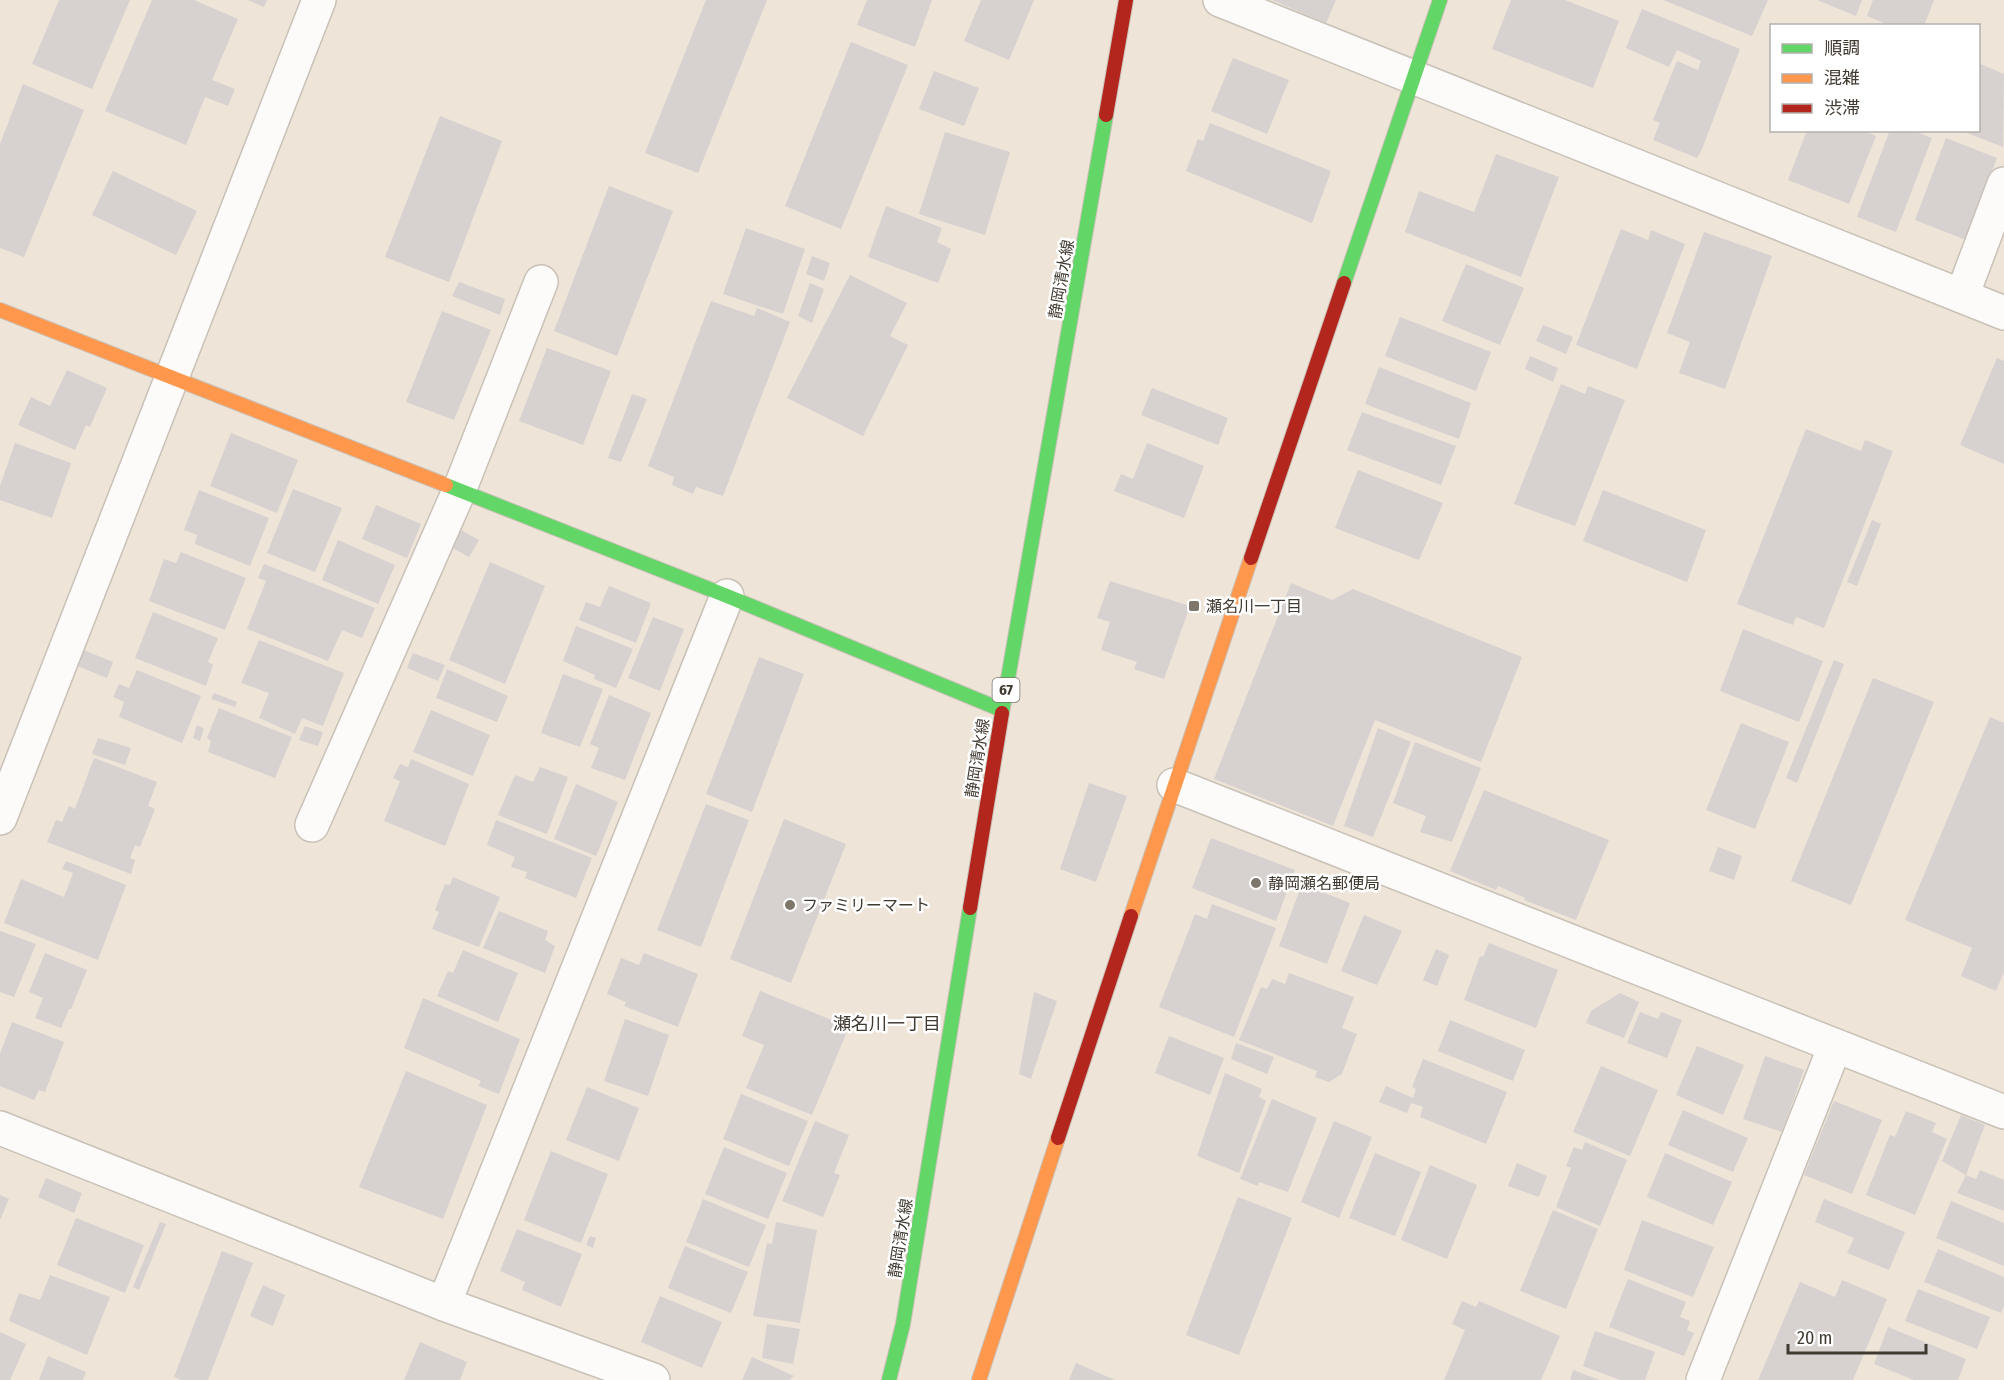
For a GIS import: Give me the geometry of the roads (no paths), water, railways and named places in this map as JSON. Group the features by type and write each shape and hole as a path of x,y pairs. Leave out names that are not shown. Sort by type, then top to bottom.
{"street":[{"path":"0,818 319,0"},
{"name":"静岡清水線","path":"889,1380 903,1324 1002,710 1126,0"},
{"path":"1220,0 2004,313"},
{"path":"979,1380 1174,785 1440,0"},
{"path":"1962,297 2004,183"},
{"path":"312,825 459,491 542,282"},
{"path":"0,310 727,596 1002,710"},
{"path":"444,1304 727,596"},
{"path":"1174,785 2004,1113"},
{"path":"1703,1380 1835,1046"},
{"path":"0,1128 444,1304 653,1380"}],"place":[{"name":"瀬名川一丁目","path":"1194,606"},
{"name":"静岡瀬名郵便局","path":"1256,883"},
{"name":"ファミリーマート","path":"790,905"}],"district":[{"name":"瀬名川一丁目","path":"887,1024"}]}
